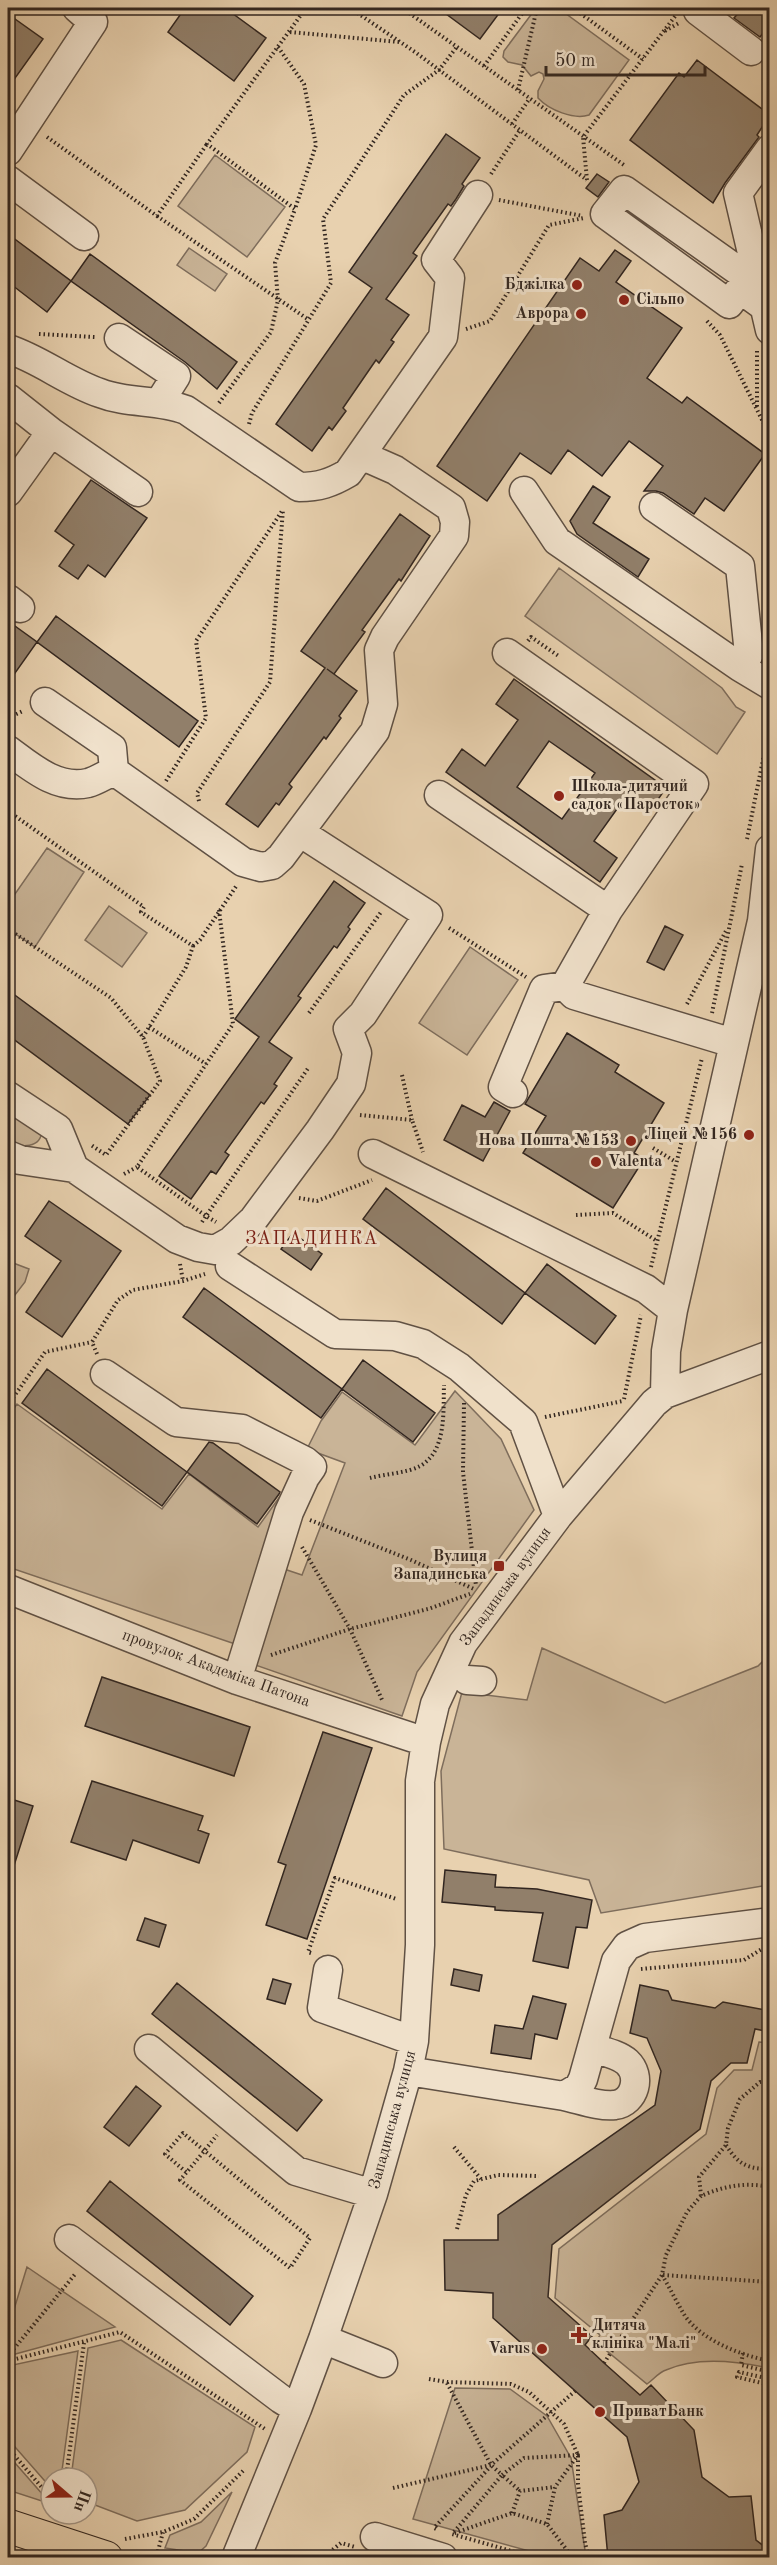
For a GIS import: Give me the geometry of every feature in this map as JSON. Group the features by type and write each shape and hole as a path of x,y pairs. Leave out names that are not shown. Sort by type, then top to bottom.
{"main road":[{"path":"8,2526 114,2548"}],"street":[{"path":"8,151 93,22 77,8"},
{"path":"700,8 698,11 751,51"},
{"path":"761,316 738,194 770,149"},
{"path":"8,180 84,236"},
{"path":"761,316 624,190 604,214 729,304 740,289 761,316"},
{"path":"11,350 99,393 118,399 159,403 186,411 299,487 315,487 332,483 348,473 443,337 450,278 436,260 478,195"},
{"path":"119,338 176,376 159,403"},
{"path":"8,398 51,432 138,492"},
{"path":"8,492 51,432"},
{"path":"45,702 112,748 114,771 243,862 261,867 272,864 301,833 375,731 384,704 379,650 385,637 454,536 455,522 451,508 395,470 361,455"},
{"path":"525,490 557,541 740,667 770,685"},
{"path":"654,507 740,566 749,654 740,667"},
{"path":"507,652 694,784 608,910 565,986"},
{"path":"8,750 38,772 57,781 88,783 114,771"},
{"path":"439,795 608,910"},
{"path":"8,1155 20,1160 74,1168 177,1239 198,1247 214,1250 231,1241 253,1220 351,1084 357,1053 348,1029 363,1014 428,915 301,833"},
{"path":"757,848 766,912 720,1039 666,1351 665,1394 770,1355"},
{"path":"565,986 574,995 720,1039"},
{"path":"513,1093 503,1087 544,989 565,986"},
{"path":"8,1096 58,1130 74,1168"},
{"path":"373,1154 646,1289 673,1310"},
{"path":"230,1266 335,1334 395,1336 423,1344 452,1373 523,1422 558,1516"},
{"path":"105,1374 176,1422 242,1429 305,1461 312,1467 304,1477 288,1516 239,1672"},
{"name":"Западинська вулиця","path":"236,2558 289,2404 322,2339 373,2194 408,2072 414,2041 420,1945 420,1781 435,1704 463,1643 558,1516 654,1403 665,1394"},
{"name":"провулок Академіка Патона","path":"8,1589 426,1742"},
{"path":"564,2096 579,2087 616,1961 627,1946 645,1938 770,1922"},
{"path":"328,1970 322,2008 414,2041"},
{"path":"149,2049 296,2171 373,2194"},
{"path":"408,2072 564,2096 606,2105 626,2102 633,2093 636,2082 634,2072 628,2063 619,2057 592,2049"},
{"path":"80,2247 289,2404"},
{"path":"322,2339 383,2363"},
{"path":"375,2537 448,2546"}],"path":[{"path":"157,216 301,15 290,8"},
{"path":"350,8 439,70 587,180 583,136 681,8"},
{"path":"402,8 583,136"},
{"path":"484,66 526,8"},
{"path":"518,90 537,8"},
{"path":"573,8 643,59"},
{"path":"289,32 400,42"},
{"path":"205,424 271,332 278,300 275,263 316,145 304,84 278,47"},
{"path":"246,432 252,413 331,283 323,219 404,95 439,70 456,48"},
{"path":"512,124 530,98"},
{"path":"26,122 157,216 309,320"},
{"path":"497,164 520,130"},
{"path":"207,144 295,209"},
{"path":"443,337 490,321 549,225 587,217 478,195"},
{"path":"757,411 761,316"},
{"path":"705,319 720,335 770,436"},
{"path":"11,350 38,334 119,338"},
{"path":"155,800 206,718 196,641 283,510 270,682 197,793 199,802 208,808"},
{"path":"757,848 770,725"},
{"path":"8,811 144,907 141,912 193,946"},
{"path":"623,1407 646,1289 676,1162 720,1039 730,925 743,859"},
{"path":"143,1037 186,967 193,946 200,940 251,865"},
{"path":"219,910 233,1024 137,1167 206,1216 309,1067"},
{"path":"309,1013 382,910"},
{"path":"428,915 516,971"},
{"path":"675,1026 730,925"},
{"path":"8,929 111,998 143,1037 160,1081 106,1155 72,1133 58,1130"},
{"path":"149,1027 206,1064"},
{"path":"402,1074 411,1120 436,1185"},
{"path":"332,1112 411,1120"},
{"path":"653,1148 676,1162"},
{"path":"273,1193 317,1201 404,1169"},
{"path":"576,1215 614,1213 657,1241"},
{"path":"8,1405 45,1352 92,1342 118,1300 133,1290 183,1281"},
{"path":"92,1342 105,1374"},
{"path":"370,1478 420,1467 433,1455 442,1430 452,1373 464,1382 463,1472 476,1592"},
{"path":"523,1422 624,1400"},
{"path":"288,1516 411,1560 476,1592"},
{"path":"288,1516 350,1629 385,1707"},
{"path":"471,1601 483,1585"},
{"path":"239,1672 350,1629 428,1609 476,1592"},
{"path":"328,1970 332,1960 308,1952 335,1878 402,1901"},
{"path":"634,1970 744,1960 769,1943"},
{"path":"701,2196 699,2177 726,2145 728,2128 740,2098 760,2082 770,2081"},
{"path":"186,2172 165,2154 183,2133 204,2151 310,2238 290,2268 180,2180 186,2172 204,2151 231,2118"},
{"path":"726,2145 735,2160 755,2169 770,2169"},
{"path":"454,2147 481,2179"},
{"path":"457,2229 466,2195 474,2181 498,2175 539,2176"},
{"path":"604,2363 662,2275 666,2255 687,2212 701,2196 725,2186 756,2184 770,2187"},
{"path":"8,2356 80,2247"},
{"path":"662,2275 770,2282"},
{"path":"662,2275 686,2317 704,2335 743,2353 770,2361"},
{"path":"8,2361 120,2332 269,2432 289,2404"},
{"path":"68,2466 84,2343"},
{"path":"743,2353 741,2365 770,2372"},
{"path":"770,2379 739,2372 737,2377 770,2385"},
{"path":"429,2379 447,2382 511,2384 529,2392 564,2424 578,2455 578,2484 589,2558"},
{"path":"447,2382 491,2465 520,2491 555,2487"},
{"path":"536,2558 448,2546 434,2528 491,2465 575,2391"},
{"path":"8,2448 39,2484"},
{"path":"448,2546 502,2475 524,2458 578,2455"},
{"path":"547,2524 555,2487 578,2455"},
{"path":"393,2488 491,2465"},
{"path":"114,2548 194,2519 245,2469"},
{"path":"448,2546 512,2513 520,2491"},
{"path":"512,2513 547,2524 573,2558"},
{"path":"158,2551 163,2532"}],"shaded area":[{"path":"536,8 558,8 629,60 589,115 569,115 548,106 538,98 538,91 544,79 543,74 539,72 531,76 522,65 508,62 503,57 504,51"},
{"path":"215,155 285,207 247,257 178,206"},
{"path":"189,248 227,274 215,291 177,265"},
{"path":"559,568 722,688 736,707 745,712 717,754 525,616"},
{"path":"47,848 84,872 35,947 8,929 8,904"},
{"path":"109,906 147,933 122,967 85,940"},
{"path":"470,947 518,980 467,1055 419,1023"},
{"path":"8,1103 42,1130 41,1136 34,1144 24,1146 8,1141"},
{"path":"8,1261 29,1269 25,1282 8,1304"},
{"path":"455,1391 501,1439 534,1510 417,1672 402,1716 247,1662 278,1567 302,1575 345,1463 307,1449 321,1421 342,1392 415,1445"},
{"path":"17,1404 162,1509 189,1474 258,1527 281,1495 241,1646 8,1567 8,1417"},
{"path":"542,1648 665,1703 758,1666 769,1655 769,1885 601,1913 589,1880 444,1849 441,1771 462,1692 527,1700"},
{"path":"759,2042 770,2043 769,2368 744,2363 704,2361 663,2371 647,2384 596,2342 600,2335 555,2298 559,2249 706,2134 717,2088 734,2070 752,2070"},
{"path":"27,2267 115,2327 8,2356 8,2329"},
{"path":"121,2340 255,2427 247,2452 185,2510 137,2521 99,2507 99,2466 73,2466 88,2348"},
{"path":"78,2351 63,2466 39,2466 39,2474 8,2439 8,2366"},
{"path":"455,2388 510,2389 547,2416 571,2458 586,2557 551,2557 413,2519"},
{"path":"8,2455 39,2490 39,2500 8,2490"},
{"path":"232,2492 206,2546 198,2553 165,2548 170,2535 201,2522"}],"building":[{"path":"185,8 225,8 266,38 234,81 168,32"},
{"path":"438,8 503,8 480,39"},
{"path":"743,8 770,8 770,24 760,37 734,18"},
{"path":"8,14 43,39 8,88"},
{"path":"697,60 770,115 757,135 759,137 713,203 630,140 679,73 684,77"},
{"path":"446,134 480,158 462,184 464,186 456,199 451,206 448,204 413,253 417,256 386,299 409,315 391,340 394,342 379,363 376,360 343,408 346,411 332,430 329,427 312,451 276,424 372,288 349,272"},
{"path":"597,174 609,182 598,197 586,188"},
{"path":"8,234 71,281 47,312 8,282"},
{"path":"615,250 631,261 616,282 682,328 647,378 682,403 687,397 765,454 724,511 705,498 694,514 663,493 644,491 663,466 629,441 602,476 568,450 551,474 520,453 487,501 437,466 580,258 599,271"},
{"path":"90,254 237,362 217,389 185,362 71,281"},
{"path":"91,480 147,518 105,577 88,565 78,579 59,566 74,545 55,531"},
{"path":"593,486 610,497 593,523 649,559 638,577 577,534 570,521"},
{"path":"400,514 430,536 401,581 399,579 362,630 365,632 334,674 327,669 357,691 326,739 324,737 289,784 292,787 279,805 276,803 258,827 226,804 325,668 301,651"},
{"path":"56,616 198,721 179,747 37,642"},
{"path":"8,621 37,642 8,683"},
{"path":"514,679 666,788 650,811 627,795 594,841 617,858 600,882 446,772 462,749 485,766 518,720 496,704","holes":["549,741 595,773 562,819 517,787"]},
{"path":"334,881 365,903 337,948 334,946 298,996 301,998 269,1042 292,1058 274,1084 277,1086 264,1104 261,1102 225,1152 229,1155 216,1174 211,1171 191,1199 159,1176 259,1037 235,1019"},
{"path":"665,926 683,935 664,970 647,962"},
{"path":"8,990 150,1095 128,1124 8,1035"},
{"path":"567,1033 619,1065 615,1072 664,1103 634,1153 644,1159 613,1208 523,1153 546,1116 525,1104"},
{"path":"494,1102 510,1111 483,1161 444,1140 462,1105 485,1117"},
{"path":"386,1188 525,1293 502,1324 363,1219"},
{"path":"49,1201 121,1251 62,1337 26,1312 61,1261 25,1236"},
{"path":"293,1233 322,1254 311,1270 281,1249"},
{"path":"547,1264 616,1316 595,1344 525,1293"},
{"path":"204,1288 342,1389 321,1418 183,1317"},
{"path":"363,1360 435,1413 413,1442 342,1389"},
{"path":"47,1369 187,1472 162,1506 22,1403"},
{"path":"209,1442 280,1492 257,1524 187,1472"},
{"path":"102,1677 250,1727 234,1776 85,1726"},
{"path":"323,1732 372,1748 307,1939 266,1925 286,1865 278,1862"},
{"path":"92,1781 203,1816 198,1830 209,1834 199,1863 133,1840 126,1860 71,1842"},
{"path":"8,1798 33,1806 11,1875 8,1874"},
{"path":"445,1870 496,1875 495,1887 537,1889 592,1900 587,1928 576,1927 568,1968 533,1961 543,1913 495,1910 495,1907 442,1902"},
{"path":"145,1918 166,1925 159,1947 137,1940"},
{"path":"454,1969 482,1975 479,1991 451,1985"},
{"path":"273,1979 291,1984 285,2004 267,1999"},
{"path":"177,1983 322,2100 297,2131 152,2014"},
{"path":"640,1985 668,1991 672,2000 715,2008 723,2002 770,2011 770,2032 755,2029 747,2063 731,2063 711,2081 700,2129 552,2245 548,2297 592,2336 585,2345 604,2363 640,2395 651,2385 694,2430 702,2477 729,2497 751,2496 756,2540 770,2551 770,2558 719,2558 719,2554 680,2558 608,2558 604,2515 622,2510 639,2482 627,2437 493,2318 493,2293 445,2290 444,2240 498,2240 498,2215 655,2105 661,2071 647,2038 630,2033"},
{"path":"533,1996 566,2004 557,2039 535,2034 531,2059 491,2053 495,2025 523,2029"},
{"path":"136,2086 161,2106 129,2146 104,2127"},
{"path":"110,2181 253,2296 230,2325 87,2211"}],"place":[{"name":"Бджілка","path":"577,285"},
{"name":"Сільпо","path":"624,300"},
{"name":"Аврора","path":"581,314"},
{"name":"Школа-дитячий садок «Паросток»","path":"559,796"},
{"name":"Ліцей №156","path":"749,1135"},
{"name":"Нова Пошта №153","path":"631,1141"},
{"name":"Valenta","path":"596,1162"},
{"name":"Вулиця Западинська","path":"499,1566"},
{"name":"Дитяча клініка \"Малі\"","path":"579,2335"},
{"name":"Varus","path":"542,2349"},
{"name":"ПриватБанк","path":"600,2412"}],"district":[{"name":"ЗАПАДИНКА","path":"312,1239"}]}
